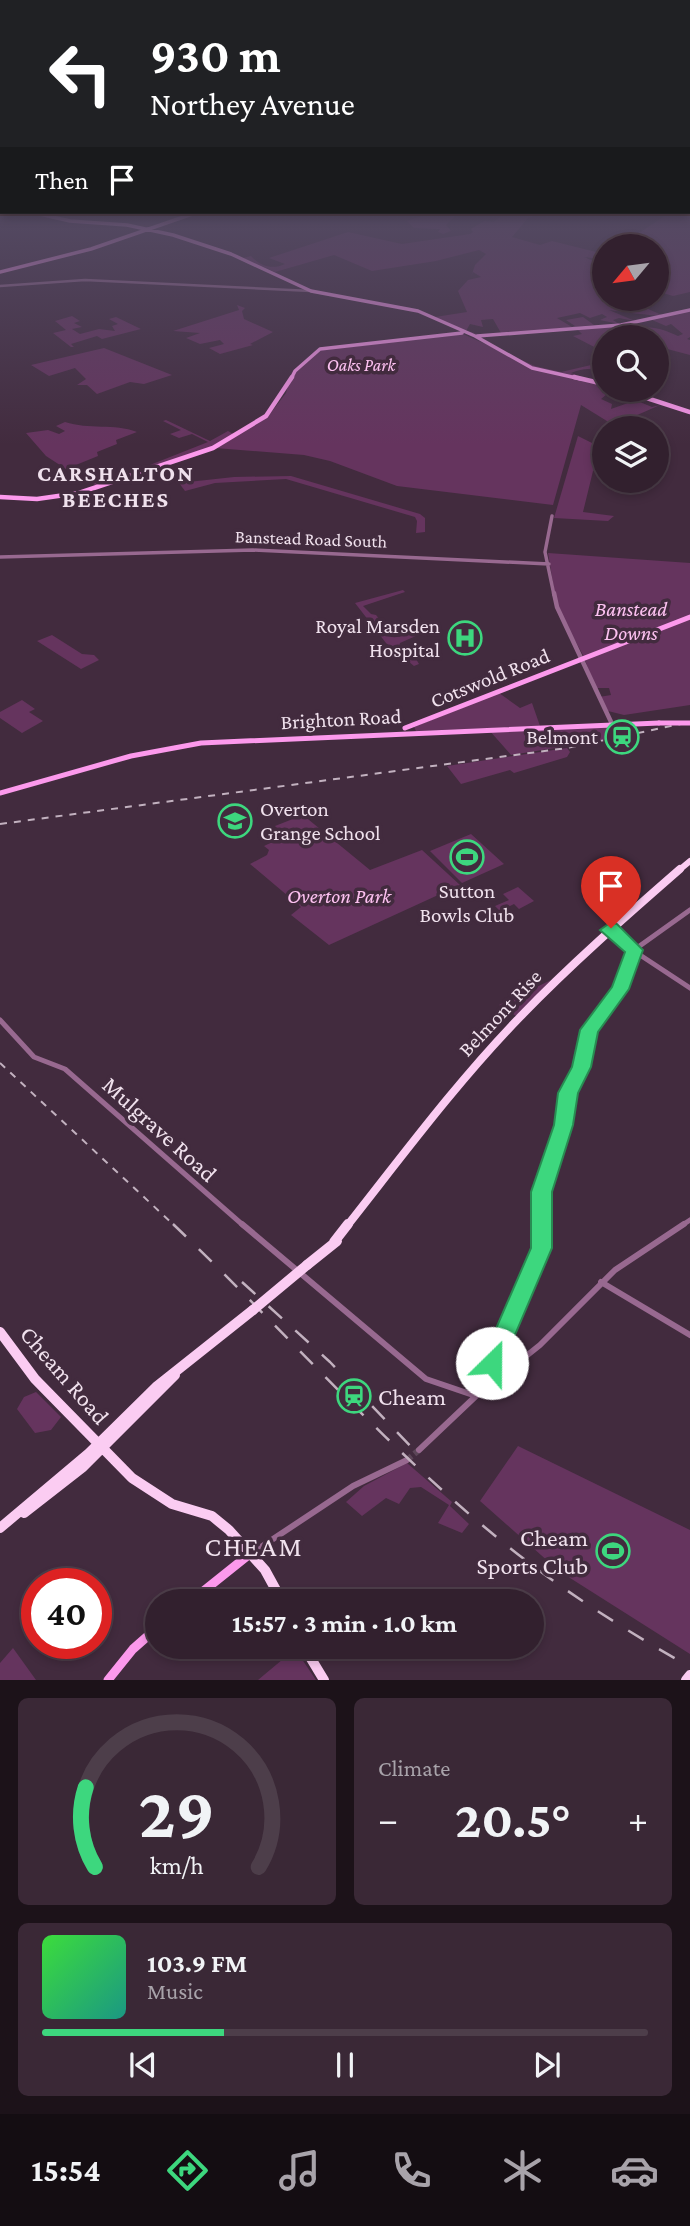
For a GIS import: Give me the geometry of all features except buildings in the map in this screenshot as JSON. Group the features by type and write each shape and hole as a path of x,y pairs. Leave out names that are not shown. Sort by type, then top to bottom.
{"highway":[{"name":"Belmont Rise","path":"4,1525 40,1503 173,1380 174,1375 364,1214 441,1110 508,1030 592,947 690,861"},
{"name":"Cheam Road","path":"0,1332 35,1379 145,1488 172,1504 216,1519 251,1553 276,1589"},
{"path":"311,1659 324,1680"},
{"path":"686,1680 690,1675"}],"main road":[{"path":"306,288 404,306 475,336 529,368 592,381"},
{"path":"475,336 621,325 690,310"},
{"path":"0,498 37,499 79,493 213,448 266,416 284,394 295,371 320,349 464,333"},
{"path":"659,402 690,412"},
{"name":"Cotswold Road","path":"411,729 580,658 690,617"},
{"name":"Brighton Road","path":"0,793 131,756 181,746 396,733 411,729 690,723"},
{"path":"318,742 328,736"},
{"path":"206,1589 251,1553"},
{"path":"108,1680 145,1640"}],"street":[{"path":"258,288 312,291"},
{"path":"552,516 545,552 557,607 612,724"},
{"name":"Banstead Road South","path":"0,557 272,550 549,564"},
{"path":"499,1377 493,1360 542,1248 540,1197 564,1125 568,1093 580,1073 589,1030 620,989 634,950 690,910"},
{"path":"611,930 634,950 690,988"},
{"name":"Mulgrave Road","path":"0,1020 34,1057 65,1069 295,1270 429,1381 443,1388 469,1390 479,1394"},
{"path":"419,1450 479,1394 540,1345 601,1282 640,1251 690,1220"},
{"path":"601,1282 690,1335"},
{"path":"251,1553 353,1486 407,1460"}],"green space":[{"path":"460,288 592,288 592,312 614,312 635,321 619,318 613,320 619,324 600,320 607,317 602,314 590,318 580,313 557,318 572,327 575,326 566,320 583,317 594,325 503,334 571,329 560,331 482,336 502,334 482,335 501,333 493,319 481,320 483,327 470,324 466,331 479,334 473,333 462,330 435,317 467,312 458,291"},
{"path":"669,288 690,288 690,292 669,295"},
{"path":"237,305 245,308 242,311 244,319 273,332 250,344 253,345 220,354 209,348 224,344 220,340 200,344 186,338 200,333 173,331 239,310"},
{"path":"690,311 690,337 687,339 690,340 690,355 669,349 669,332 678,336 683,334 671,324 664,325 652,320 660,316 626,312 655,312 664,316"},
{"path":"72,316 80,321 74,323 82,327 72,329 80,334 99,329 115,331 112,326 118,324 109,319 116,317 141,329 102,339 97,336 71,344 74,347 71,347 53,333 66,330 55,321"},
{"path":"592,328 592,346 573,336 582,334 577,329"},
{"name":"Oaks Park","path":"463,334 535,366 561,372 592,365 592,368 571,373 592,381 592,402 608,402 612,404 611,409 628,403 626,402 640,402 652,407 660,405 635,416 599,416 581,405 553,505 397,486 330,461 304,455 215,448 270,414 286,393 290,377 315,351"},
{"path":"104,348 172,375 144,384 130,382 97,394 87,385 77,385 86,379 75,368 49,376 31,365"},
{"path":"163,421 210,441 228,431 235,435 211,447 99,488 87,479 109,470 117,478 208,442 192,434 179,438 170,434 181,430"},
{"path":"65,422 137,432 116,440 117,444 97,452 98,456 66,469 46,456 26,433 48,430 59,434 65,431 56,426"},
{"path":"578,436 592,443 592,475 583,512 614,516 608,521 554,518"},
{"path":"291,476 420,514 425,518 425,532 416,533 415,517 286,479 215,483 185,491 179,483 234,477"},
{"name":"Banstead Downs","path":"548,553 690,563 690,705 624,715 608,711 599,697 611,695 609,688 595,688 584,657 557,607"},
{"path":"403,590 405,592 363,606 376,615 385,626 383,633 390,637 414,632 418,635 400,643 399,647 410,656 413,654 419,664 414,666 386,643 355,603"},
{"path":"52,635 82,654 94,655 99,660 81,669 37,641"},
{"path":"499,693 520,708 532,703 540,726 416,731 414,727"},
{"path":"22,700 35,709 29,712 43,721 22,733 0,718 0,712"},
{"path":"606,726 611,739 511,755 489,730"},
{"path":"567,748 570,752 567,757 514,773 510,770 461,784 447,766"},
{"name":"Overton Park","path":"303,815 370,870 422,850 460,885 329,945 291,915 301,907 250,864 267,855 269,850 264,846 285,836 275,826"},
{"name":"Sutton Bowls Club","path":"471,834 504,864 462,883 430,851"},
{"path":"518,887 534,901 519,909 514,904 500,911 495,906 509,900 503,894"},
{"path":"551,980 516,1016 499,1005"},
{"path":"36,1392 61,1417 51,1430 35,1433 17,1409 24,1397"},
{"name":"Cheam Sports Club","path":"518,1446 690,1530 690,1654 559,1571 480,1501"},
{"path":"407,1463 452,1502 450,1506 469,1524 462,1533 438,1523 449,1505 421,1487 410,1488 399,1504 386,1498 362,1516 346,1502 364,1486"},
{"path":"13,1648 36,1680 0,1680 0,1663"},
{"path":"283,1659 302,1659 316,1680 258,1680"}],"tunnel":[{"path":"407,1460 419,1450"}],"railway":[{"path":"0,824 567,748 690,722"},
{"path":"0,1063 175,1226"},
{"path":"173,1224 376,1428 461,1507 572,1594 690,1667"},
{"path":"242,1282 330,1362 415,1451"}],"place":[{"name":"Royal Marsden Hospital","path":"465,638"},
{"name":"Belmont","path":"622,737"},
{"name":"Overton Grange School","path":"235,821"},
{"name":"Sutton Bowls Club","path":"467,857"},
{"name":"Cheam","path":"354,1396"},
{"name":"Cheam Sports Club","path":"613,1551"}],"district":[{"name":"CARSHALTON BEECHES","path":"116,486"},
{"name":"CHEAM","path":"254,1546"}],"route":[{"path":"492,1363 542,1248 541,1192 564,1125 568,1093 582,1067 589,1030 620,989 634,950 609,930 611,928"}]}
